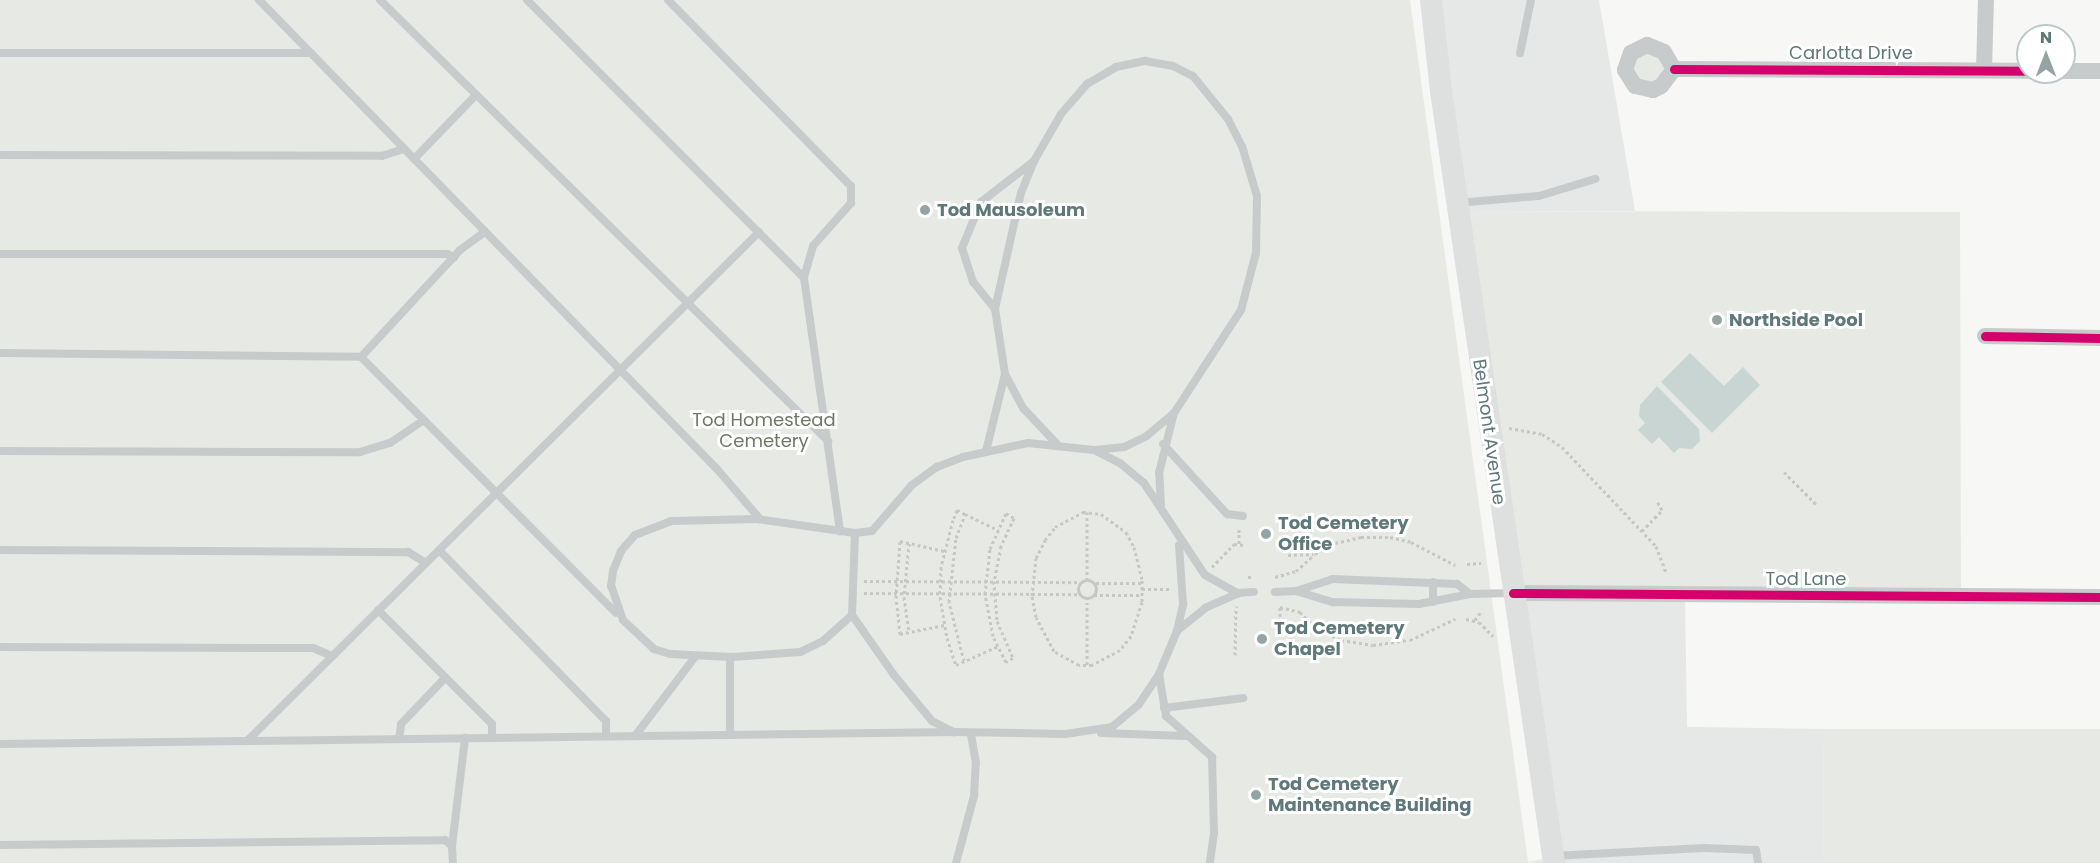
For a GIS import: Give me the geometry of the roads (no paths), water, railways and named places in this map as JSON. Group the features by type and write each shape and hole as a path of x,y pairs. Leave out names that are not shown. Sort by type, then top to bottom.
{"main road":[{"name":"Belmont Avenue","path":"1431,0 1457,203 1553,860"}],"street":[{"path":"1984,70 1986,0"},
{"name":"Carlotta Drive","path":"1674,69 2016,70"},
{"path":"2076,71 2100,71"},
{"path":"1985,336 2100,338"},
{"name":"Tod Lane","path":"1513,593 2100,597"}],"lane":[{"path":"259,0 620,370 760,519"},
{"path":"380,0 828,441"},
{"path":"527,0 804,278"},
{"path":"668,0 851,186 851,203 813,246 804,278 840,531"},
{"path":"1520,54 1531,0"},
{"path":"0,53 311,53"},
{"path":"1057,444 1024,409 1005,374 995,309 1021,193 1034,161 1061,114 1087,84 1116,68 1145,61 1173,66 1193,76 1228,119 1242,146 1257,196 1259,225 1253,273 1241,310 1174,412 1163,444 1159,473 1161,506"},
{"path":"414,159 476,95"},
{"path":"0,155 382,156 404,149"},
{"path":"995,309 973,282 962,248 981,202 1034,161"},
{"path":"1457,203 1539,196 1596,179"},
{"path":"361,357 454,257 485,232"},
{"path":"247,741 759,232"},
{"path":"0,254 447,254 454,257"},
{"path":"0,353 361,357 654,649 695,657 800,652 823,641 852,615"},
{"path":"986,451 1005,374"},
{"path":"623,620 611,586 613,571 621,551 635,535 671,521 760,519 855,533 872,531 912,485 937,467 986,451 1028,443 1057,444 1094,450 1125,447 1147,436 1174,412"},
{"path":"0,451 360,452 390,443 424,420"},
{"path":"1163,444 1227,514 1243,519"},
{"path":"1094,450 1120,463 1144,483 1161,506 1177,537 1205,575 1238,593"},
{"path":"855,533 852,615 894,675 932,721 954,732"},
{"path":"1092,733 1127,718 1159,674 1177,631 1183,590 1177,537"},
{"path":"0,550 408,552 426,563"},
{"path":"439,550 606,721 606,736"},
{"path":"1275,592 1296,591 1332,579 1457,584 1470,594"},
{"path":"1433,582 1433,602"},
{"path":"1296,591 1333,602 1433,602 1470,594 1513,593"},
{"path":"1177,631 1205,608 1238,593 1254,592"},
{"path":"378,610 492,724 492,738"},
{"path":"0,647 313,648 332,656"},
{"path":"635,736 695,657"},
{"path":"730,657 730,735"},
{"path":"1159,674 1166,716 1185,736 1212,757 1214,833 1210,863"},
{"path":"399,739 401,724 445,678"},
{"path":"1164,708 1243,698"},
{"path":"0,744 954,732 1185,736"},
{"path":"956,863 974,796 976,763 971,734"},
{"path":"453,863 452,846 465,738"},
{"path":"0,845 445,840 452,846"},
{"path":"1553,860 1725,849 1756,850 1758,863"}],"place":[{"name":"Tod Mausoleum","path":"925,210"},
{"name":"Northside Pool","path":"1717,320"},
{"name":"Tod Cemetery Office","path":"1266,534"},
{"name":"Tod Cemetery Chapel","path":"1262,639"},
{"name":"Tod Cemetery Maintenance Building","path":"1256,795"}],"park label":[{"name":"Tod Homestead Cemetery","path":"764,431"}]}
